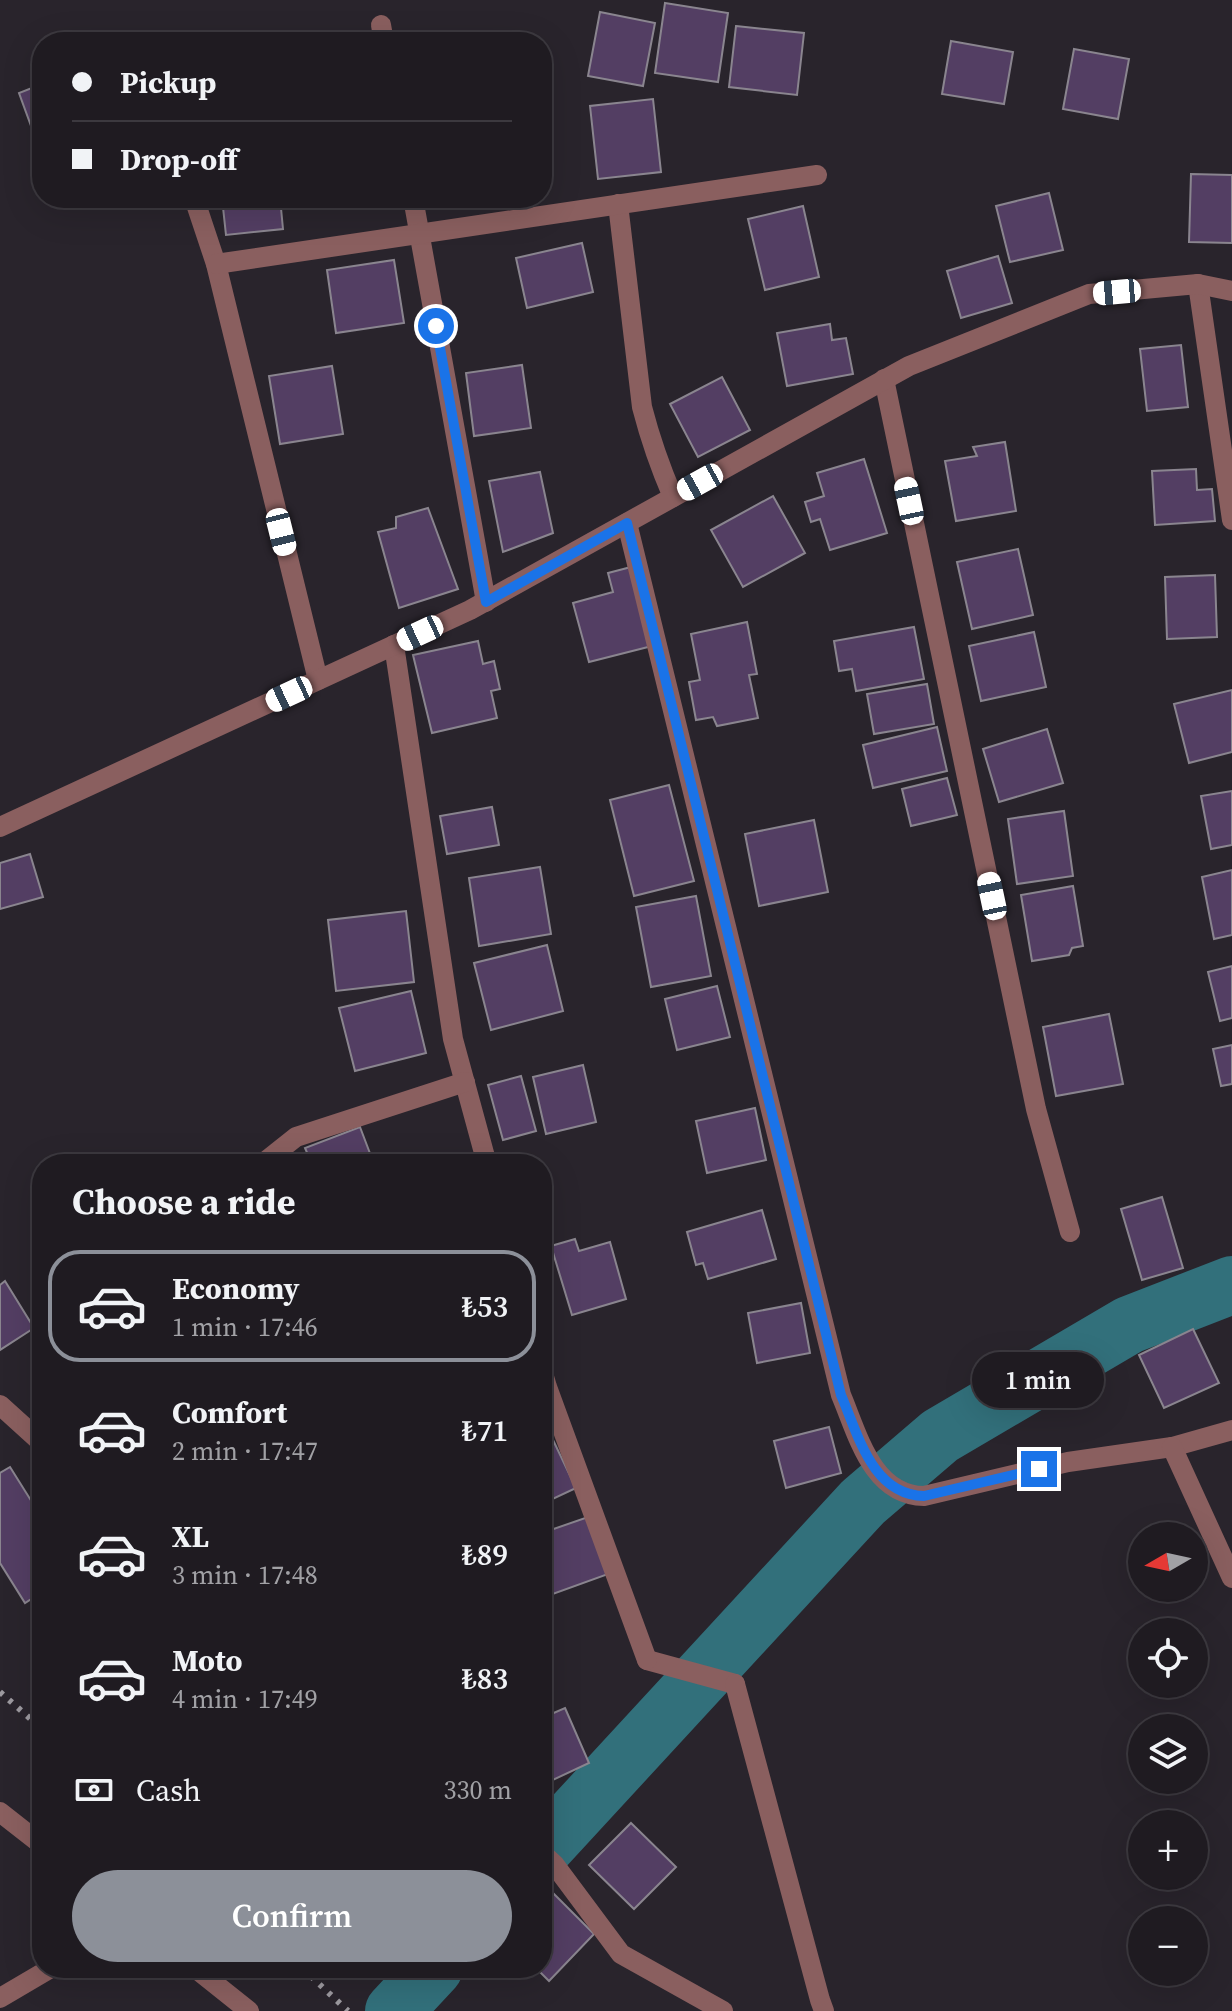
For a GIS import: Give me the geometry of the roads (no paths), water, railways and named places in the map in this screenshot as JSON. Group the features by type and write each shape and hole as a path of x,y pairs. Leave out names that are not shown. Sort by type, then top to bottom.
{"street":[{"path":"216,264 817,175"},
{"path":"618,204 642,407 650,438 673,497"},
{"path":"197,208 216,264 318,680"},
{"path":"415,208 486,602"},
{"path":"0,827 486,602 909,366 1089,294 1198,284 1232,291"},
{"path":"1198,284 1232,520"},
{"path":"884,379 1036,1109 1070,1232"},
{"path":"627,523 841,1395 871,1464 892,1488 903,1494 924,1496 1068,1462 1172,1447 1232,1430"},
{"path":"394,645 453,1039 484,1154"},
{"path":"275,1154 296,1137 465,1082"},
{"path":"552,1401 647,1660 735,1684 824,2011"},
{"path":"0,1405 32,1434"},
{"path":"1172,1447 1232,1578"},
{"path":"0,1812 32,1837"},
{"path":"552,1863 621,1954 723,2011"},
{"path":"0,1998 34,1978"},
{"path":"208,1978 249,2011"}],"waterway":[{"path":"552,1839 863,1502 940,1436 1129,1325 1232,1285"},
{"path":"394,2011 425,1978"}],"railway":[{"path":"0,1692 32,1720"},
{"path":"313,1978 348,2011"}]}
